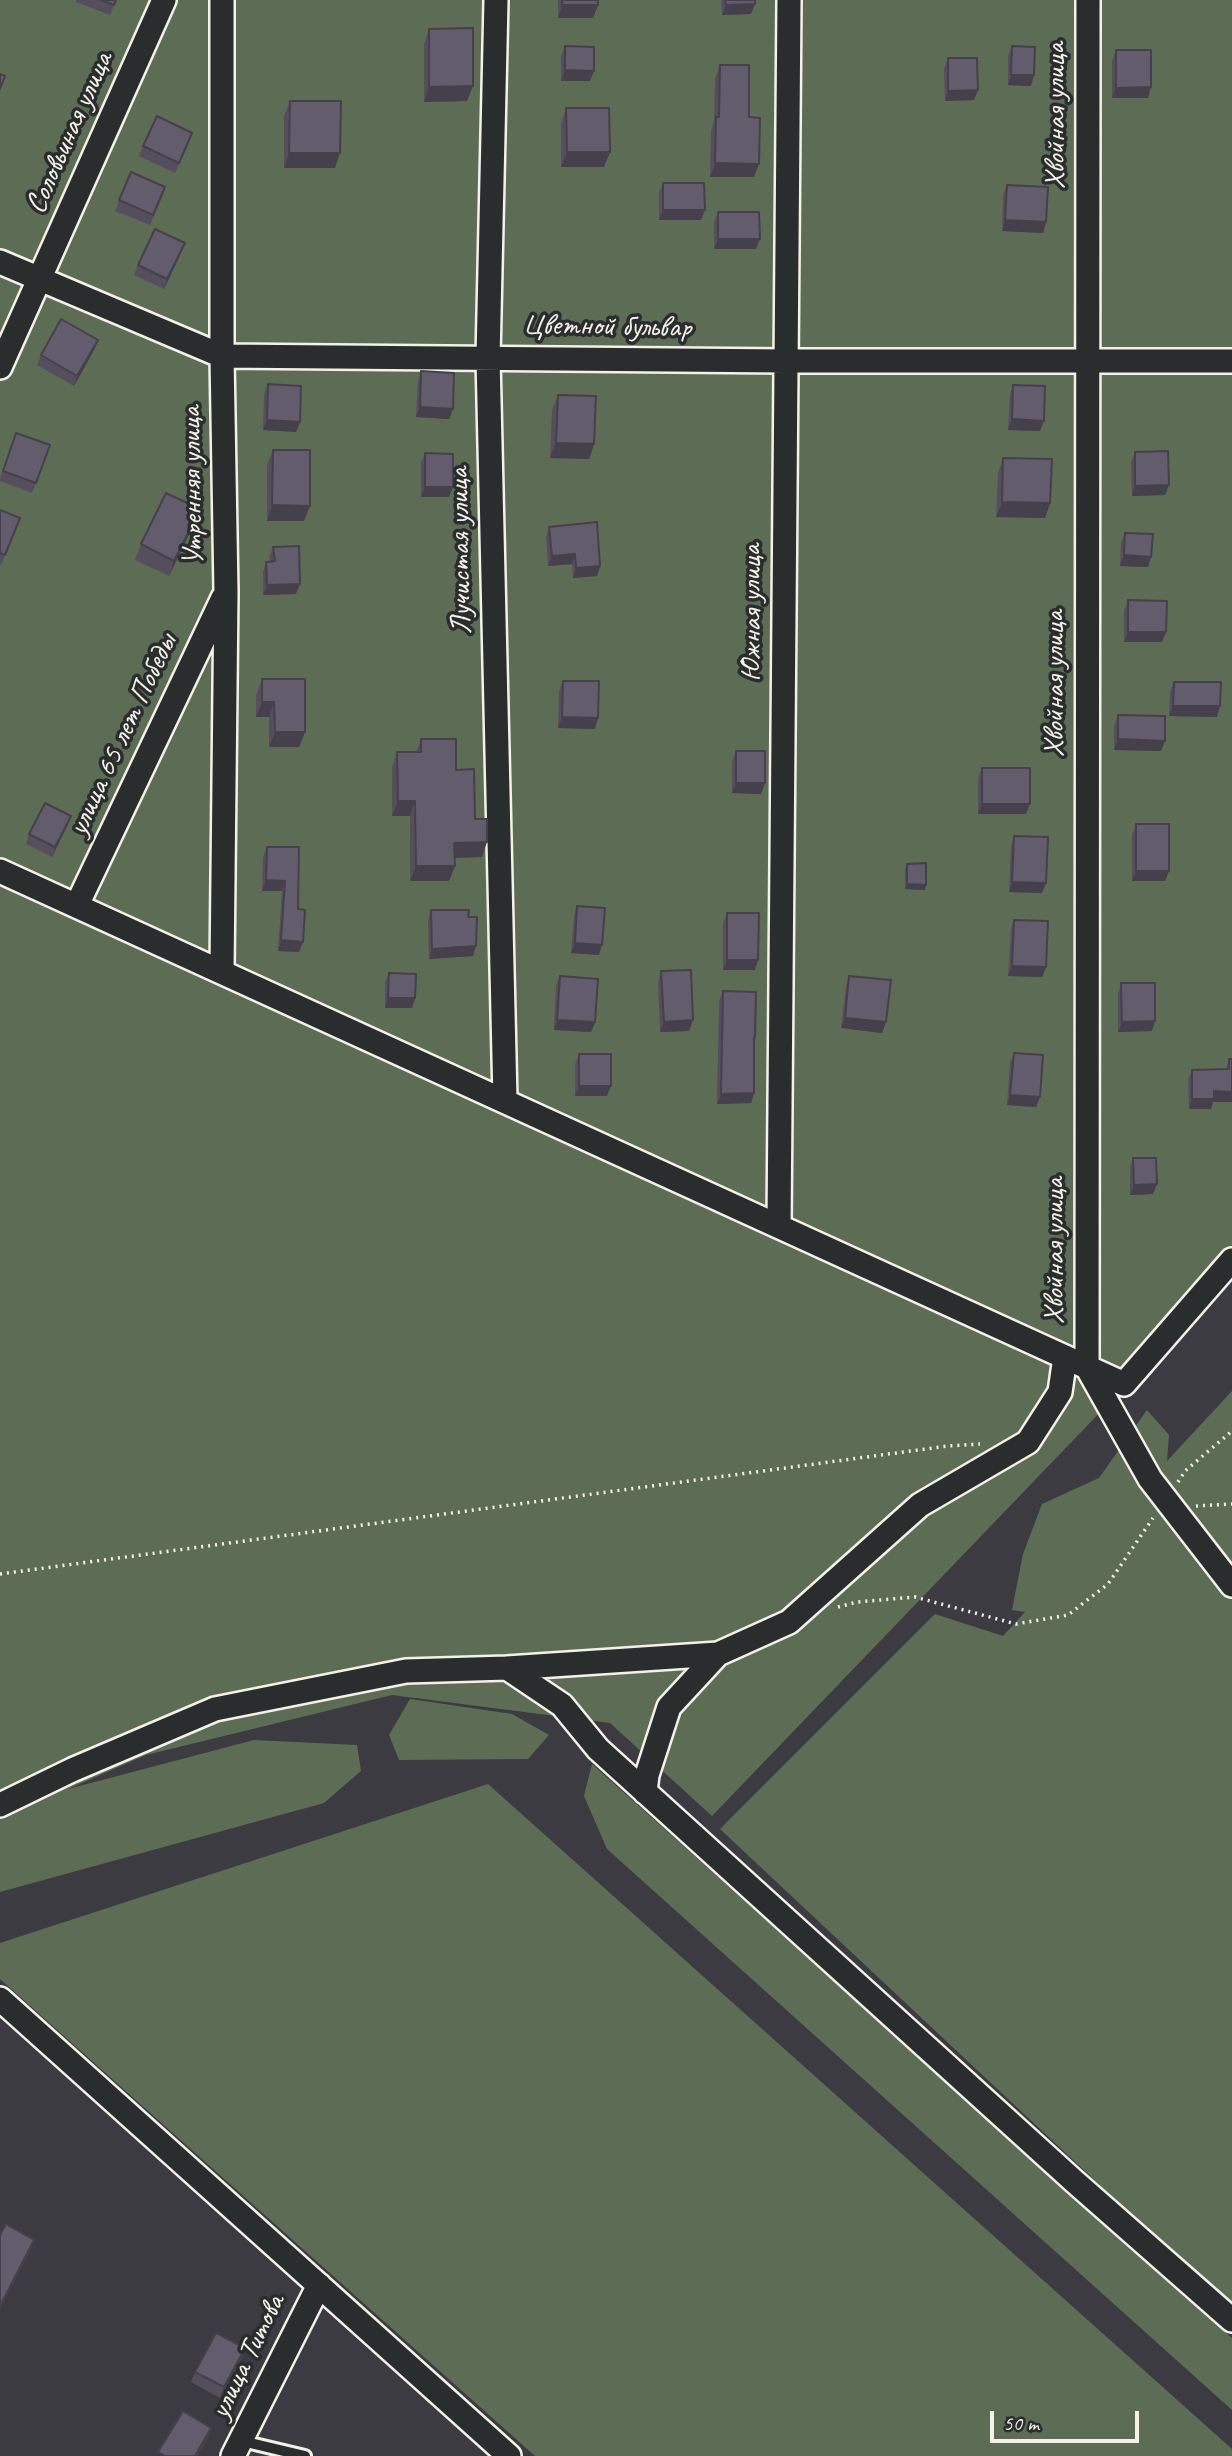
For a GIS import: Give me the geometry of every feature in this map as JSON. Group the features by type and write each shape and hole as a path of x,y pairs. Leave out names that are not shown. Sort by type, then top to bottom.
{"street":[{"name":"Соловьиная улица","path":"0,367 164,0"},
{"name":"Утренняя улица","path":"222,0 222,356 226,592 222,971"},
{"name":"Лучистая улица","path":"496,0 488,358 505,1100"},
{"name":"Южная улица","path":"779,1226 789,0"},
{"name":"Хвойная улица","path":"1087,1367 1088,0"},
{"name":"Цветной бульвар","path":"0,262 222,356 786,361 1232,360"},
{"name":"улица 65 лет Победы","path":"78,905 226,592"},
{"path":"0,871 1125,1384 1232,1259"},
{"path":"0,1805 72,1770 215,1709 406,1671 507,1668 718,1654 789,1622 920,1505 1028,1442 1060,1392 1065,1357"},
{"path":"1087,1367 1150,1479 1232,1584"},
{"path":"645,1792 647,1775 669,1707 718,1654"},
{"path":"507,1668 562,1705 598,1749 1064,2172 1232,2320"},
{"path":"0,1999 509,2456"},
{"name":"улица Титова","path":"238,2449 318,2285"}],"lane":[{"path":"238,2449 305,2456"}],"path":[{"path":"835,1608 857,1602 915,1597 1016,1625 1068,1615 1108,1584 1169,1503 1185,1471 1232,1431"},
{"path":"0,1574 934,1448 988,1444"},
{"path":"1169,1503 1232,1504"}],"green space":[{"path":"0,0 1232,0 1232,1275 712,1816 610,1723 392,1695 146,1755 68,1789 254,1740 357,1745 361,1771 324,1803 0,1892"},
{"path":"1232,1391 1232,2309 720,1829 935,1614 1003,1636 1025,1612 1012,1610 1023,1554 1042,1504 1099,1478 1147,1410 1169,1435 1167,1461"},
{"path":"410,1699 512,1714 549,1735 528,1759 399,1760 389,1735"},
{"path":"592,1764 1232,2338 1232,2410 607,1849 584,1796"},
{"path":"488,1784 1232,2449 1232,2456 535,2456 0,1979 0,1943"}],"building":[{"path":"101,0 116,0 114,5"},
{"path":"562,0 598,0 598,5 562,5"},
{"path":"725,0 755,0 755,4 726,5"},
{"path":"473,28 473,86 429,87 429,29"},
{"path":"565,46 594,47 594,71 565,70"},
{"path":"1012,46 1035,47 1034,75 1011,75"},
{"path":"1116,50 1151,50 1151,87 1116,88"},
{"path":"948,58 977,58 978,90 948,91"},
{"path":"720,65 749,65 749,117 760,118 759,164 715,163"},
{"path":"0,74 5,76 0,89"},
{"path":"290,101 341,101 340,153 289,153"},
{"path":"566,108 609,108 610,152 567,152"},
{"path":"157,116 192,133 179,163 143,146"},
{"path":"131,172 165,187 153,215 119,200"},
{"path":"663,183 704,183 705,210 663,210"},
{"path":"1007,185 1048,187 1046,222 1005,220"},
{"path":"718,212 759,212 760,239 718,239"},
{"path":"155,229 185,243 167,279 138,265"},
{"path":"61,319 98,340 77,376 41,355"},
{"path":"421,371 454,373 453,409 420,407"},
{"path":"268,384 301,386 300,422 267,420"},
{"path":"1013,385 1045,386 1044,421 1012,419"},
{"path":"558,395 596,396 594,444 556,443"},
{"path":"16,433 50,445 36,483 3,471"},
{"path":"273,450 310,450 310,506 272,505"},
{"path":"1168,451 1169,485 1135,486 1135,452"},
{"path":"425,453 453,454 453,487 425,487"},
{"path":"1003,458 1052,459 1050,503 1002,502"},
{"path":"166,493 200,509 174,561 141,544"},
{"path":"0,510 20,518 5,555 0,553"},
{"path":"597,522 600,566 576,568 575,554 552,556 549,527"},
{"path":"1125,533 1153,534 1151,557 1124,555"},
{"path":"299,546 300,584 267,585 266,562 275,561 273,547"},
{"path":"1128,600 1167,601 1166,632 1128,632"},
{"path":"262,679 305,679 305,732 275,732 274,702 262,702"},
{"path":"563,681 599,681 598,718 562,717"},
{"path":"1174,682 1221,682 1220,706 1173,706"},
{"path":"1118,715 1165,716 1165,741 1118,739"},
{"path":"421,739 456,739 456,770 474,769 475,819 487,819 487,842 454,843 455,866 416,866 415,801 398,801 397,752 421,752"},
{"path":"736,751 765,751 765,783 736,783"},
{"path":"982,768 1030,768 1030,804 982,804"},
{"path":"45,803 71,816 55,847 29,834"},
{"path":"1136,824 1169,824 1169,871 1136,871"},
{"path":"1014,836 1048,837 1046,883 1012,882"},
{"path":"267,847 299,847 298,909 305,910 303,942 281,940 285,881 266,880"},
{"path":"926,863 926,885 907,884 907,864"},
{"path":"577,906 605,908 602,945 575,943"},
{"path":"431,910 469,910 468,917 477,917 476,946 432,949"},
{"path":"727,913 759,913 758,960 727,960"},
{"path":"1014,920 1048,921 1046,967 1012,966"},
{"path":"691,970 693,1020 664,1022 661,971"},
{"path":"389,973 416,974 415,998 388,998"},
{"path":"560,976 598,979 595,1022 557,1020"},
{"path":"849,976 891,980 886,1022 845,1018"},
{"path":"1121,983 1155,983 1155,1021 1122,1022"},
{"path":"723,991 756,992 754,1093 721,1094"},
{"path":"1014,1053 1043,1055 1040,1097 1010,1095"},
{"path":"579,1054 611,1054 611,1086 579,1086"},
{"path":"1229,1059 1232,1059 1232,1092 1214,1091 1214,1099 1192,1099 1192,1070 1229,1069"},
{"path":"1133,1158 1156,1158 1157,1184 1134,1185"},
{"path":"6,2224 34,2240 0,2306 0,2235"},
{"path":"216,2333 245,2348 224,2387 195,2372"},
{"path":"183,2411 211,2428 195,2456 165,2456 158,2452"}]}
